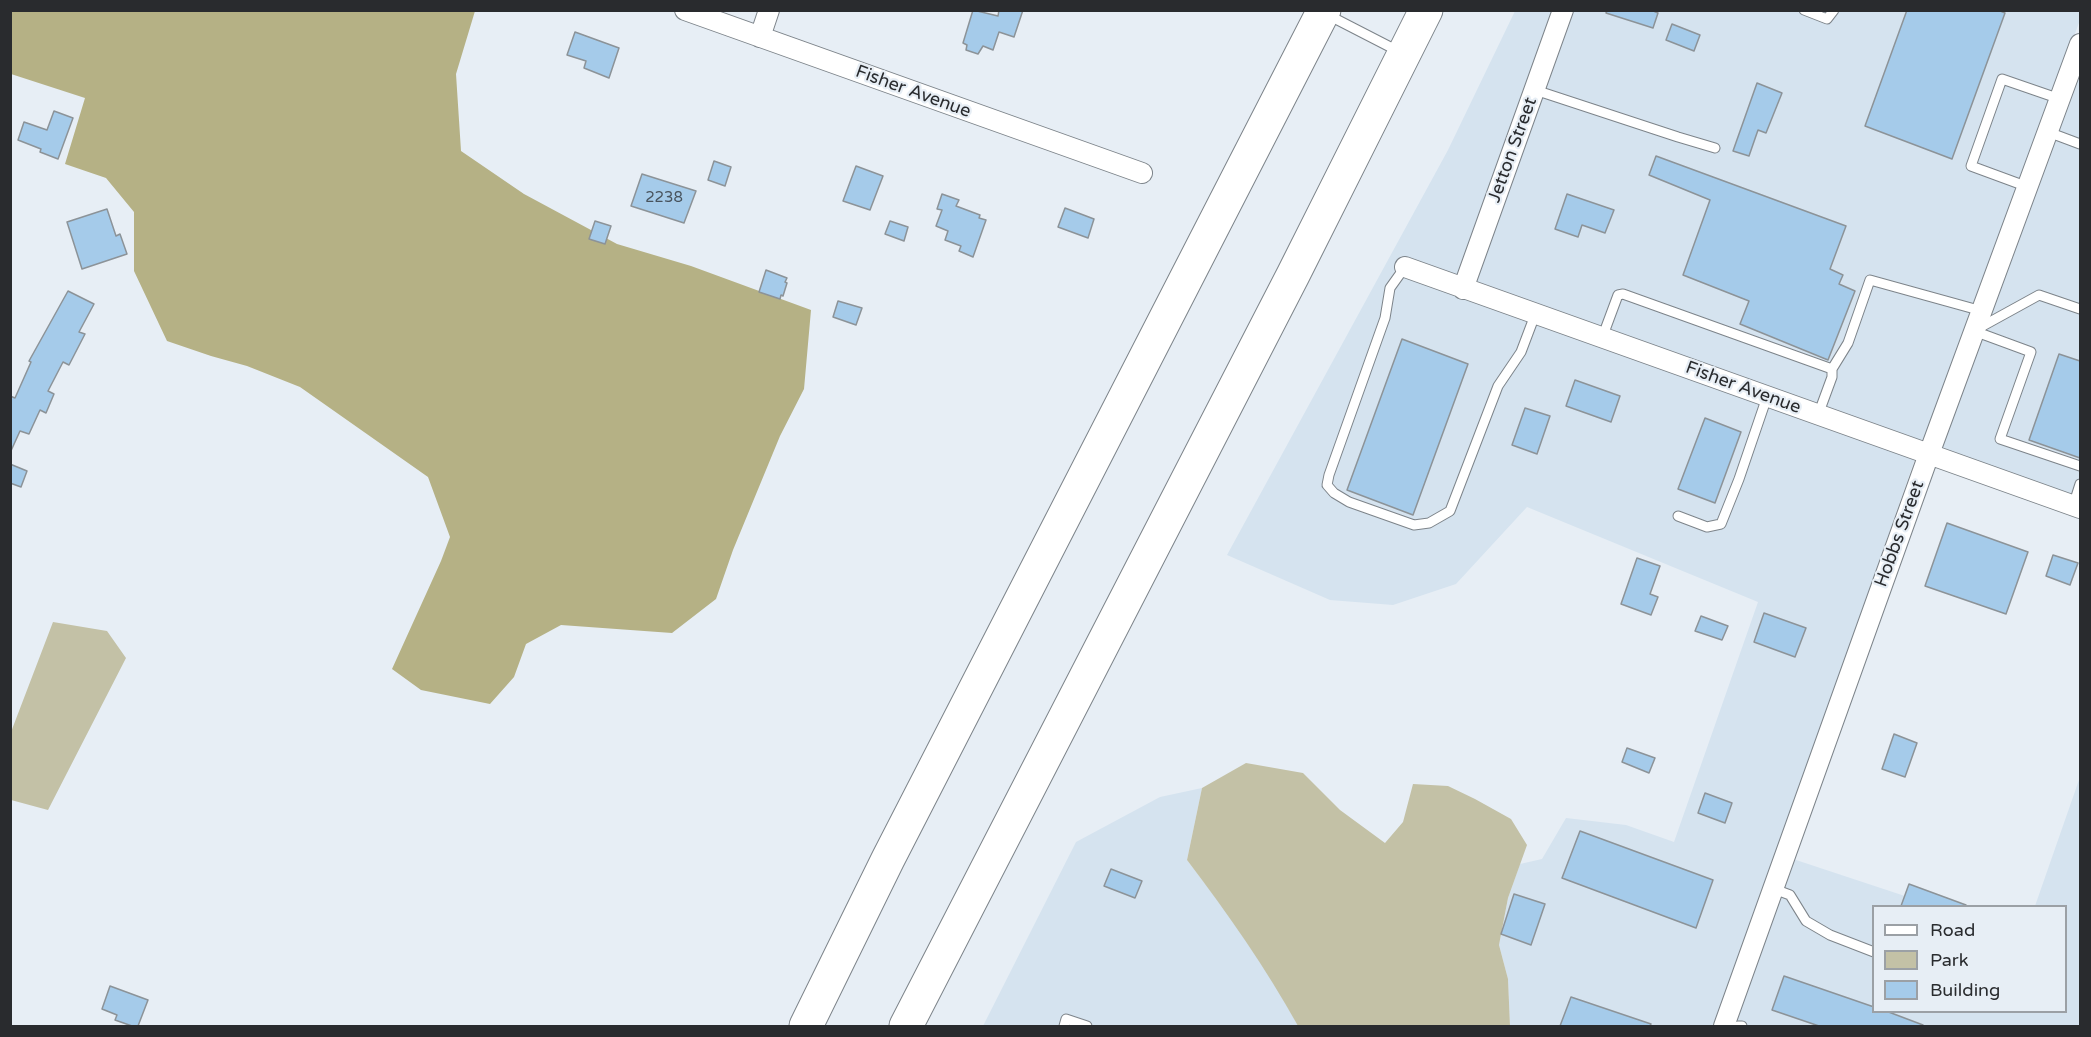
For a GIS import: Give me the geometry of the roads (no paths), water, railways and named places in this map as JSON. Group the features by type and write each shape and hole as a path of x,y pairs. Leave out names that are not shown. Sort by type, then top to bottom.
{"highway":[{"path":"906,1026 1293,275 1426,10"},
{"path":"806,1026 898,838 1323,12"}],"street":[{"name":"Fisher Avenue","path":"685,10 1142,173"},
{"path":"760,37 769,10"},
{"name":"Jetton Street","path":"1463,289 1563,10"},
{"name":"Hobbs Street","path":"1724,1026 1929,454 2080,44"},
{"name":"Fisher Avenue","path":"1405,267 2077,507"}],"lane":[{"path":"1804,10 1827,19 1834,10"},
{"path":"1323,12 1403,53"},
{"path":"2028,187 1971,166 2002,79 2060,99"},
{"path":"1535,90 1716,148"},
{"path":"2048,132 2080,144"},
{"path":"1405,267 1390,288 1385,318 1329,475 1328,485 1334,493 1349,502 1414,525 1429,523 1450,511 1498,387 1521,352 1535,315"},
{"path":"1818,415 1832,377 1832,369 1848,343 1870,280 1982,311"},
{"path":"1601,338 1618,295 1623,294 1832,369"},
{"path":"1974,331 2039,295 2080,309"},
{"path":"1974,331 2031,352 2000,439 2080,466"},
{"path":"1678,516 1707,527 1720,524 1739,479 1767,397"},
{"path":"2077,507 2080,484"},
{"path":"1774,889 1790,895 1806,921 1830,935 1872,951"},
{"path":"1064,1026 1066,1019 1087,1026"}]}
